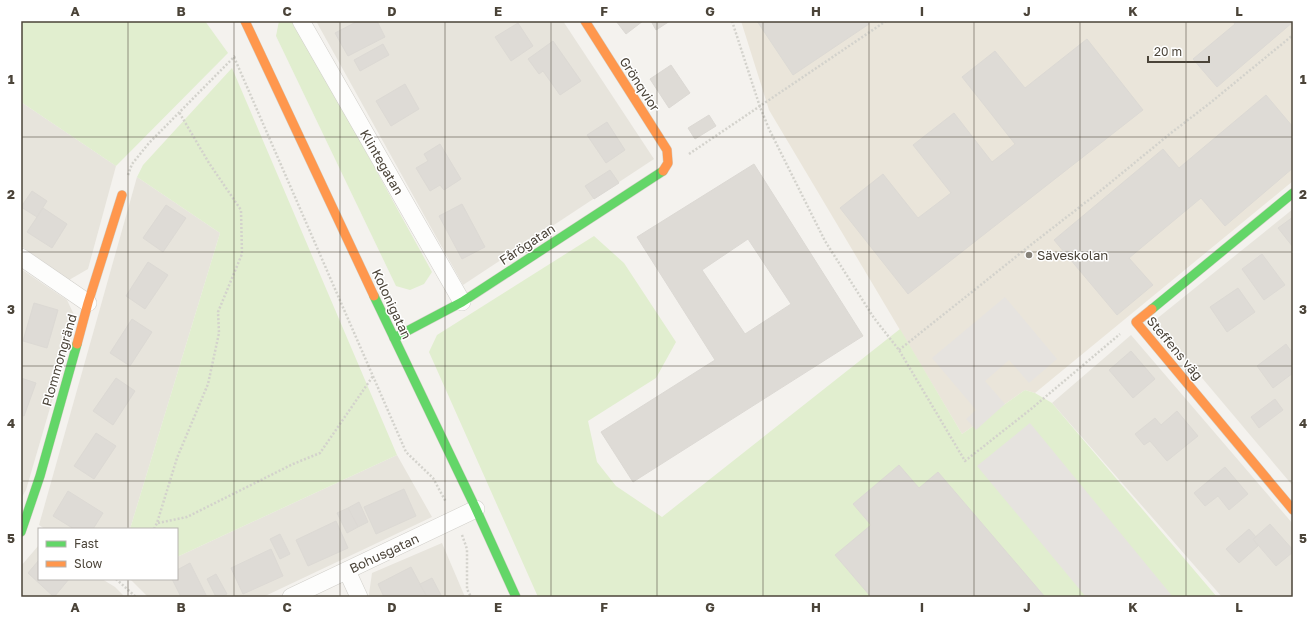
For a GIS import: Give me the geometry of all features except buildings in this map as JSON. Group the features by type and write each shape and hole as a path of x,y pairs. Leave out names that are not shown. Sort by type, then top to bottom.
{"street":[{"name":"Kolonigatan","path":"245,21 254,37 516,597"},
{"name":"Klintegatan","path":"301,21 462,302"},
{"name":"Grönqvior","path":"585,21 668,150 668,163"},
{"name":"Fårögatan","path":"394,338 462,302 663,172 668,163"},
{"name":"Steffens väg","path":"1293,193 1136,322 1293,510"},
{"name":"Plommongränd","path":"21,532 40,476 88,303 122,195"},
{"path":"21,257 88,303"},
{"name":"Bohusgatan","path":"291,597 476,509"},
{"path":"347,570 359,597"}],"path":[{"path":"732,21 760,107 769,129 825,241 874,318 899,350 965,461 1031,409 1136,322"},
{"path":"668,163 684,158 886,21"},
{"path":"899,350 1099,192 1293,35"},
{"path":"122,195 132,164 179,112 254,37"},
{"path":"234,57 406,452 433,478 455,519 468,549 467,589 471,597"},
{"path":"154,528 177,458 208,384 219,333 218,312 242,254 241,210 209,164 179,112"},
{"path":"157,523 187,517 293,464 320,453 373,376"},
{"path":"120,580 136,597"}],"shaded area":[{"path":"316,21 563,21 654,159 463,285"},
{"name":"Säveskolan","path":"741,21 1293,21 1293,181 1035,393 1025,390 962,434 769,110"},
{"path":"21,102 116,166 88,269 69,280 21,246"},
{"path":"137,177 220,233 130,528 44,528 39,525"},
{"path":"1293,209 1293,486 1154,321"},
{"path":"21,269 67,300 76,319 26,490 21,499"},
{"path":"1005,297 1057,359 1029,383 1009,360 985,381 1005,404 976,430 966,419 976,410 932,358"},
{"path":"1131,335 1293,524 1293,597 1222,597 1052,403"},
{"path":"1030,423 1173,597 1086,597 977,466"},
{"path":"397,455 432,517 263,597 148,597 131,580 178,580 178,557"},
{"path":"442,543 465,597 370,597 369,594 372,573"},
{"path":"38,546 38,580 104,580 115,587 125,597 21,597 21,566"}],"green space":[{"path":"21,21 205,21 228,53 116,166 21,102"},
{"path":"279,21 294,21 432,272 424,284 410,290 396,286 276,36"},
{"path":"232,68 397,455 178,557 178,528 130,528 220,233 137,177 143,165"},
{"path":"594,236 624,263 676,342 656,378 588,421 597,462 616,486 662,517 900,329 962,434 1025,390 1035,393 1052,403 1217,597 538,597 429,352 437,335"}],"traffic: fast":[{"path":"394,338 462,302 663,171"},
{"path":"1152,309 1293,193"},
{"path":"374,296 476,509 516,597"},
{"path":"21,532 40,476 77,344"}],"traffic: slow":[{"path":"245,21 374,296"},
{"path":"585,21 667,150 668,163 663,171"},
{"path":"77,344 88,303 122,195"},
{"path":"1152,309 1136,322 1293,510"}],"place":[{"name":"Säveskolan","path":"1029,255"}]}
